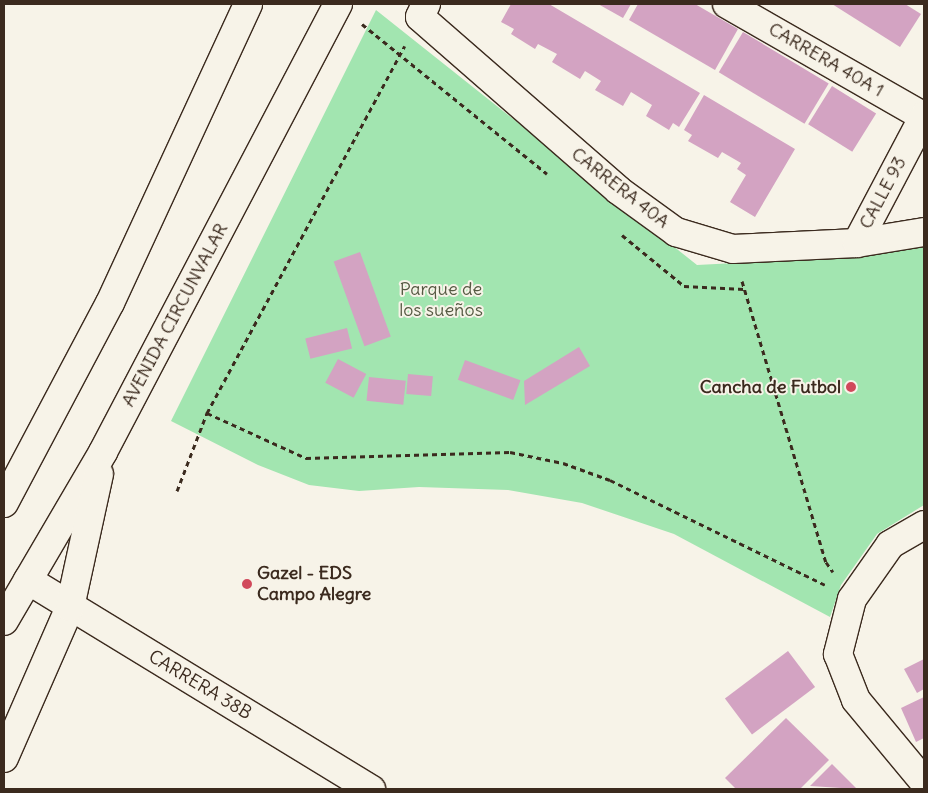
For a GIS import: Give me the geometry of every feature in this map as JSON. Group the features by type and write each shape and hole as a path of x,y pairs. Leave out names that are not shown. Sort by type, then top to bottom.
{"main road":[{"path":"4,503 110,303 248,4"},
{"name":"AVENIDA CIRCUNVALAR","path":"4,621 103,452 338,4"},
{"name":"CARRERA 40A 1","path":"727,4 924,116"},
{"name":"CARRERA 40A","path":"423,10 618,190 676,232 733,250 857,243 924,232"},
{"name":"CALLE 93","path":"857,243 924,116"},
{"path":"4,758 70,607 103,452"},
{"path":"4,484 27,462"},
{"path":"924,525 890,545 852,599 838,654 856,700 924,782"},
{"name":"CARRERA 38B","path":"28,580 372,789"}],"path":[{"path":"178,491 207,413 423,10"},
{"path":"733,250 826,562 852,599"},
{"path":"207,413 306,458 470,450 510,452 563,463 683,512 852,599"}],"green space":[{"name":"Parque de los sueños","path":"376,10 697,265 853,257 924,246 924,505 877,534 841,585 830,617 674,534 582,503 508,490 419,487 359,491 309,485 258,465 171,421"}],"building":[{"path":"511,4 549,4 700,93 679,127 673,123 669,130 646,116 652,105 631,92 623,106 595,90 601,81 585,71 580,79 552,62 557,54 538,44 535,49 511,34 514,29 501,22"},
{"path":"598,4 631,4 623,18"},
{"path":"638,4 695,4 738,29 715,70 629,20"},
{"path":"832,4 905,4 921,14 900,47"},
{"path":"743,32 829,84 805,124 719,72"},
{"path":"832,86 876,114 852,152 808,124"},
{"path":"704,95 795,149 755,217 730,202 746,175 737,169 741,163 722,152 718,158 688,141 692,135 684,130"},
{"path":"360,252 391,337 364,346 334,262"},
{"path":"347,328 352,348 310,359 305,338"},
{"path":"579,347 590,366 525,405 524,381"},
{"path":"338,359 366,374 354,398 325,383"},
{"path":"465,360 520,380 513,400 458,380"},
{"path":"408,374 433,376 431,396 406,394"},
{"path":"369,377 406,381 403,405 366,401"},
{"path":"788,651 815,687 752,734 725,699"},
{"path":"924,659 924,689 917,693 904,669"},
{"path":"924,697 924,738 916,742 901,708"},
{"path":"786,718 829,760 800,789 736,789 725,778"},
{"path":"832,764 857,789 810,786"}],"place":[{"name":"Cancha de Futbol","path":"851,387"},
{"name":"Gazel - EDS Campo Alegre","path":"247,584"}]}
